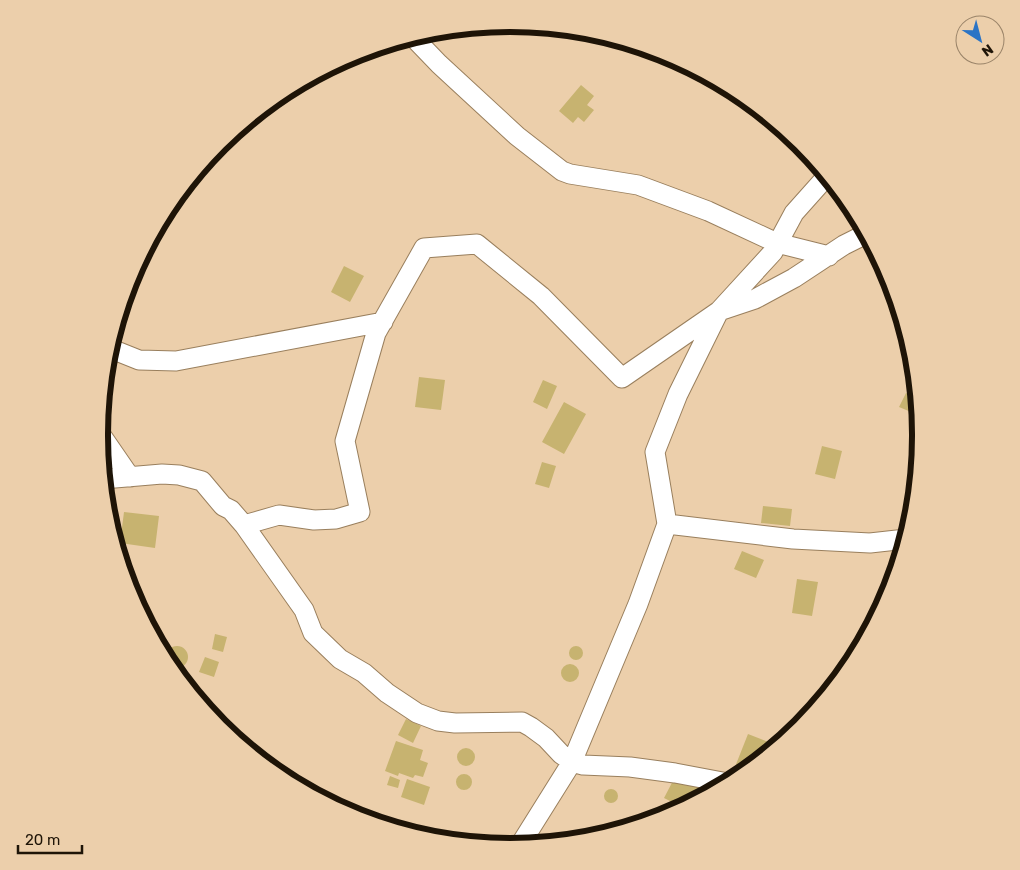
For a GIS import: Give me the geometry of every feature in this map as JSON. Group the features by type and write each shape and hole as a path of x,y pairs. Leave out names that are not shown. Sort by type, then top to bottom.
{"street":[{"path":"419,43 518,136 562,171 575,176 638,185 708,211 777,243 823,254"},
{"path":"244,526 279,515 314,520 336,519 360,512 345,441 376,333 424,248 477,244 541,296 622,378 719,311 773,252 794,213 822,181"},
{"path":"525,837 572,762 638,604 667,524 655,452 678,394 719,311 755,299 794,278 823,254 860,237"},
{"path":"116,351 139,360 176,361 383,322"},
{"path":"108,445 130,477"},
{"path":"110,478 162,474 178,475 202,481 223,506 231,510 244,526 304,610 313,633 340,659 364,673 387,693 417,713 438,721 455,723 522,722 546,738 561,754 572,762 583,765 630,767 676,772 718,780"},
{"path":"667,524 793,538 870,543 899,540"}],"building":[{"path":"581,85 594,96 587,105 594,110 584,122 578,117 573,123 559,111"},
{"path":"344,266 364,276 350,302 331,292"},
{"path":"419,377 445,380 441,410 415,407"},
{"path":"543,380 557,386 547,409 533,402"},
{"path":"906,393 910,395 911,412 899,407"},
{"path":"564,402 586,414 564,454 542,442"},
{"path":"822,446 842,451 835,479 815,474"},
{"path":"542,462 556,466 549,488 535,484"},
{"path":"763,506 792,509 790,526 761,523"},
{"path":"124,512 159,516 155,548 122,543 121,538"},
{"path":"742,551 764,560 756,578 734,569"},
{"path":"797,579 818,582 812,616 792,613"},
{"path":"215,634 227,637 223,652 212,649"},
{"path":"177,646 185,649 187,661 181,667 169,649"},
{"path":"573,646 579,646 583,653 579,660 573,660 569,656 569,650"},
{"path":"205,657 219,662 214,677 199,672"},
{"path":"570,664 576,667 579,673 576,679 570,682 564,679 561,673 564,667"},
{"path":"406,719 421,726 413,743 398,735"},
{"path":"748,734 769,742 755,754 734,770"},
{"path":"396,741 423,750 420,760 428,763 423,777 415,775 413,778 399,773 398,776 385,771"},
{"path":"466,748 472,751 475,757 472,763 466,766 460,763 457,757 460,751"},
{"path":"464,774 472,782 464,790 456,782"},
{"path":"676,775 702,789 673,803 664,798"},
{"path":"390,776 400,780 398,788 387,785"},
{"path":"407,779 430,787 424,805 401,797"},
{"path":"611,789 616,791 618,796 616,801 611,803 606,801 604,796 606,791"}]}
